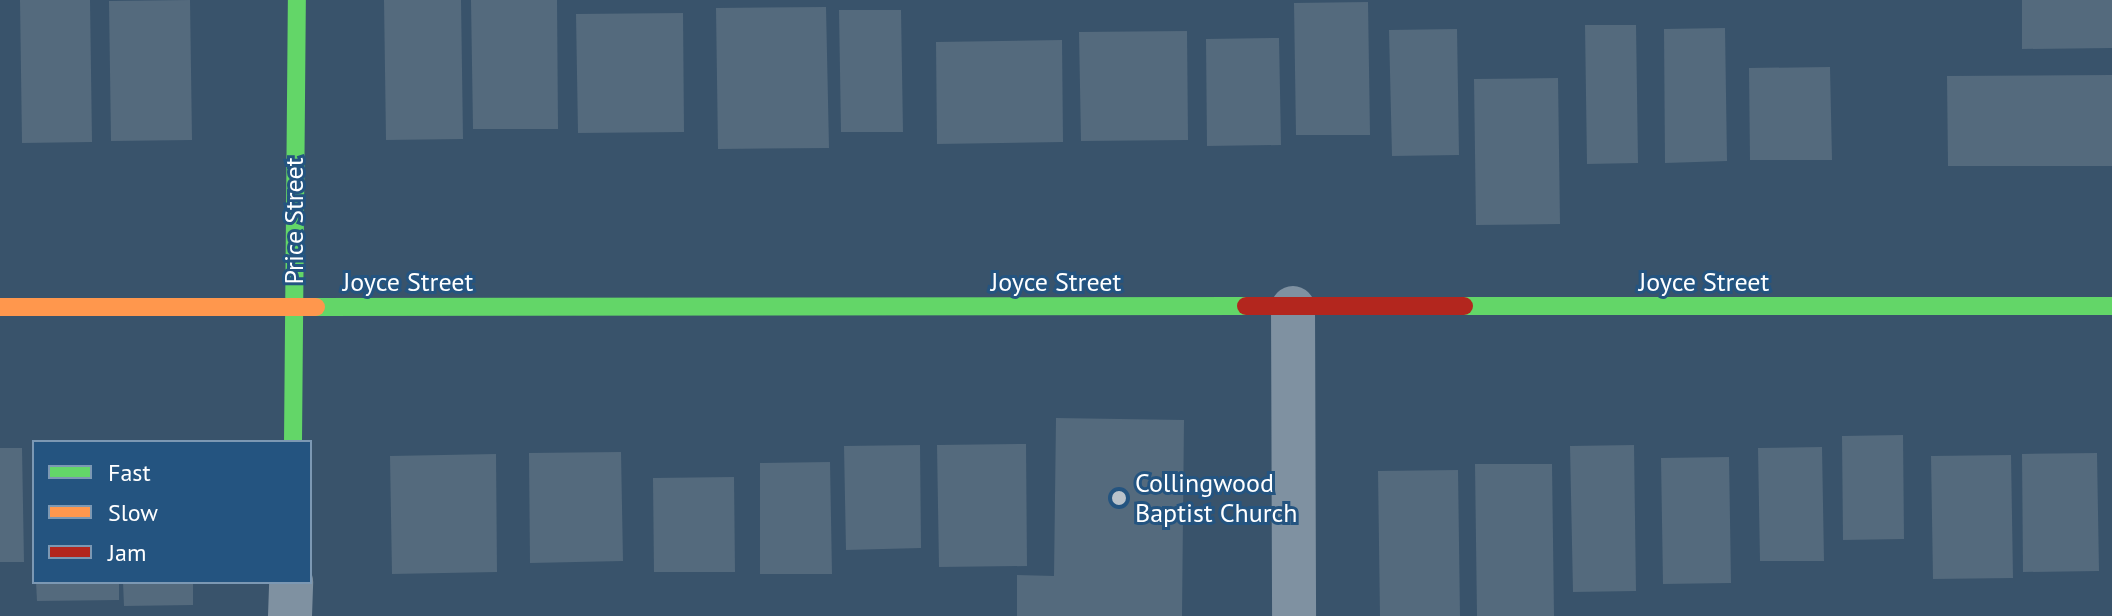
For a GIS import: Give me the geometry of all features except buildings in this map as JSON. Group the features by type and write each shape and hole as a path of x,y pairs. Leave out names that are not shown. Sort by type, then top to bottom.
{"main road":[{"name":"Price Street","path":"293,440 297,0"},
{"name":"Joyce Street","path":"0,307 2112,306"}],"street":[{"path":"1293,308 1294,616"},
{"path":"290,616 291,584"}],"traffic: fast":[{"path":"293,440 297,0"},
{"path":"316,307 1246,306"},
{"path":"1464,306 2112,306"}],"traffic: slow":[{"path":"0,307 316,307"}],"traffic: jam":[{"path":"1246,306 1464,306"}],"place":[{"name":"Collingwood Baptist Church","path":"1119,498"}]}
